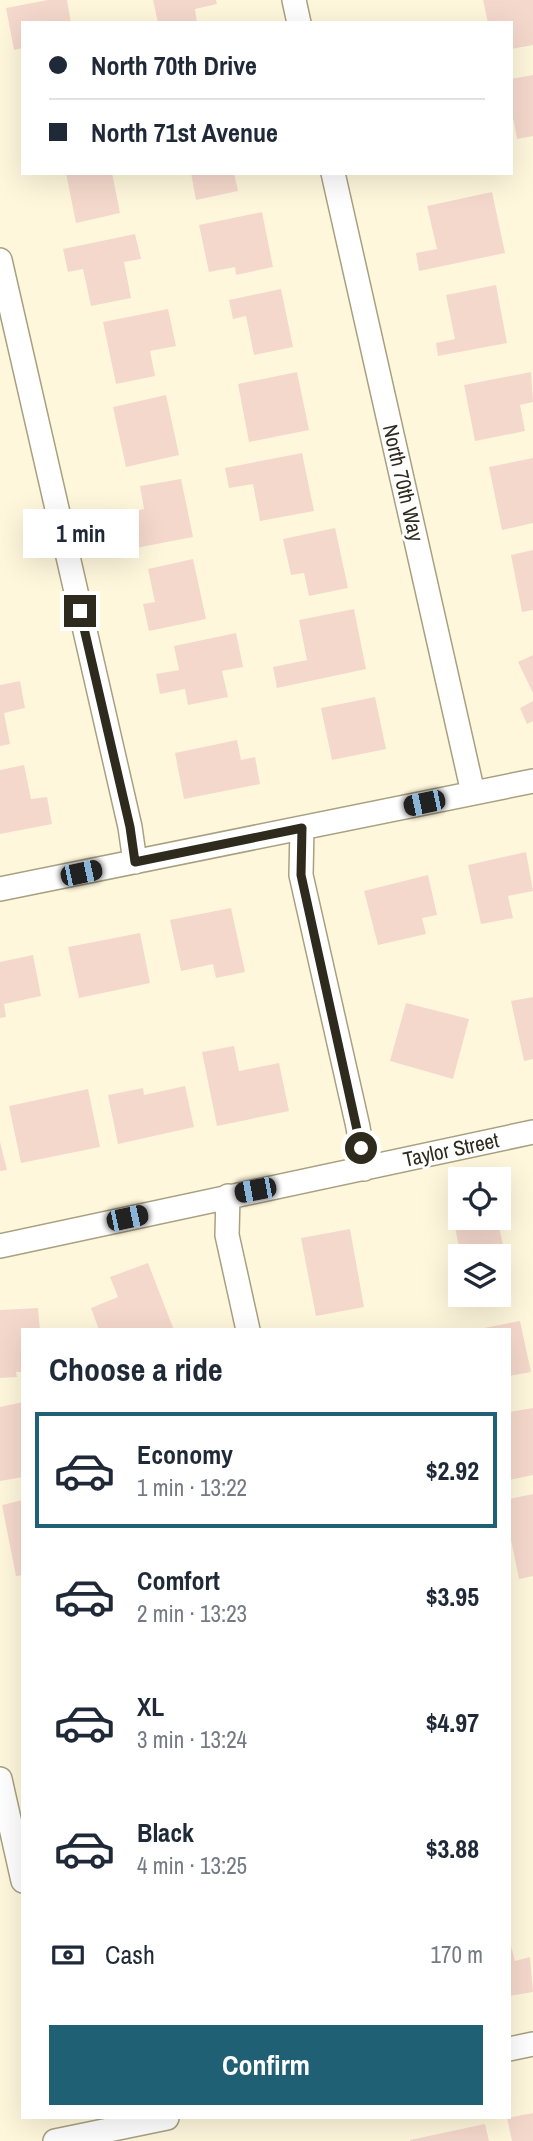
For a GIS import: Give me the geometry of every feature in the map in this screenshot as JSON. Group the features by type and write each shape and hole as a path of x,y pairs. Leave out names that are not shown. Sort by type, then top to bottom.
{"street":[{"path":"294,0 299,21"},
{"name":"North 70th Way","path":"333,175 473,793"},
{"path":"0,260 130,827 135,862"},
{"path":"0,889 533,781"},
{"path":"302,828 301,875 358,1127 364,1169"},
{"name":"Taylor Street","path":"0,1246 533,1132"},
{"path":"228,1196 227,1236 248,1328"},
{"path":"0,1779 21,1872"},
{"path":"511,2049 533,2044"},
{"path":"55,2141 79,2126 156,2119"}],"building":[{"path":"48,0 67,0 71,21 21,21 21,48 14,50 6,8"},
{"path":"153,0 216,0 217,4 195,9 197,21 158,21"},
{"path":"483,0 533,0 533,45 513,49 513,21 488,21"},
{"path":"533,75 533,136 517,139 513,118 513,79"},
{"path":"66,175 112,175 120,213 76,223"},
{"path":"191,175 234,175 238,191 196,200"},
{"path":"492,192 505,253 419,271 416,253 437,249 427,206"},
{"path":"262,212 273,267 236,275 235,267 209,272 199,225"},
{"path":"135,234 141,259 124,262 131,298 91,306 83,269 68,272 63,249"},
{"path":"496,285 507,343 438,356 436,343 455,339 446,295"},
{"path":"281,289 293,347 254,355 246,316 233,319 229,300"},
{"path":"168,309 176,346 150,351 155,376 116,384 103,322"},
{"path":"297,372 309,430 249,442 238,384"},
{"path":"531,372 533,402 520,405 525,431 475,441 464,385"},
{"path":"166,395 179,455 126,467 113,407"},
{"path":"302,453 314,511 260,521 253,484 229,488 225,468"},
{"path":"533,458 533,523 502,530 489,467"},
{"path":"181,479 193,537 125,550 118,515 144,509 140,486"},
{"path":"335,528 348,588 309,596 304,573 291,575 283,539"},
{"path":"533,550 533,610 522,612 511,555"},
{"path":"193,559 206,619 149,631 143,604 155,602 148,569"},
{"path":"354,609 366,669 277,688 273,667 307,660 299,620"},
{"path":"236,633 243,667 222,671 228,697 188,705 185,689 160,694 156,674 179,670 174,646"},
{"path":"533,655 533,693 518,662"},
{"path":"20,681 25,708 4,713 10,744 0,746 0,685"},
{"path":"375,697 386,749 332,760 321,708"},
{"path":"533,701 533,721 527,724 520,708"},
{"path":"237,740 241,760 255,757 260,784 184,799 175,753"},
{"path":"24,765 31,799 47,797 52,824 0,834 0,770"},
{"path":"526,852 533,891 508,896 513,918 481,924 468,865"},
{"path":"428,875 437,915 422,918 426,934 378,945 364,891"},
{"path":"231,908 245,972 216,978 213,964 181,971 170,920"},
{"path":"140,933 150,983 79,998 68,947"},
{"path":"33,955 41,996 4,1004 6,1017 0,1018 0,962"},
{"path":"533,997 533,1059 524,1061 511,1001"},
{"path":"406,1003 469,1019 453,1079 390,1061"},
{"path":"234,1046 239,1071 279,1063 289,1111 217,1126 202,1052"},
{"path":"185,1086 194,1127 118,1144 108,1095 143,1088 144,1095"},
{"path":"88,1089 100,1147 21,1163 9,1106"},
{"path":"0,1142 7,1170 0,1171"},
{"path":"350,1229 364,1307 316,1316 301,1238"},
{"path":"456,1230 500,1230 503,1244 458,1244"},
{"path":"148,1263 173,1328 98,1328 91,1308 118,1297 110,1277"},
{"path":"38,1308 40,1328 21,1328 21,1372 16,1372 17,1377 0,1378 0,1310"},
{"path":"520,1321 531,1372 511,1376 511,1328 484,1328"},
{"path":"21,1402 21,1477 0,1481 0,1407"},
{"path":"533,1408 533,1475 511,1480 511,1412"},
{"path":"533,1494 533,1576 519,1579 511,1540 511,1499"},
{"path":"21,1500 21,1575 16,1576 2,1505"},
{"path":"511,1946 515,1961 530,1957 533,1992 511,1996"},
{"path":"533,2113 533,2141 512,2141 507,2119"},
{"path":"485,2124 489,2141 410,2141 410,2140"}],"route":[{"path":"80,611 130,827 135,862 302,828 301,875 361,1148"}]}
